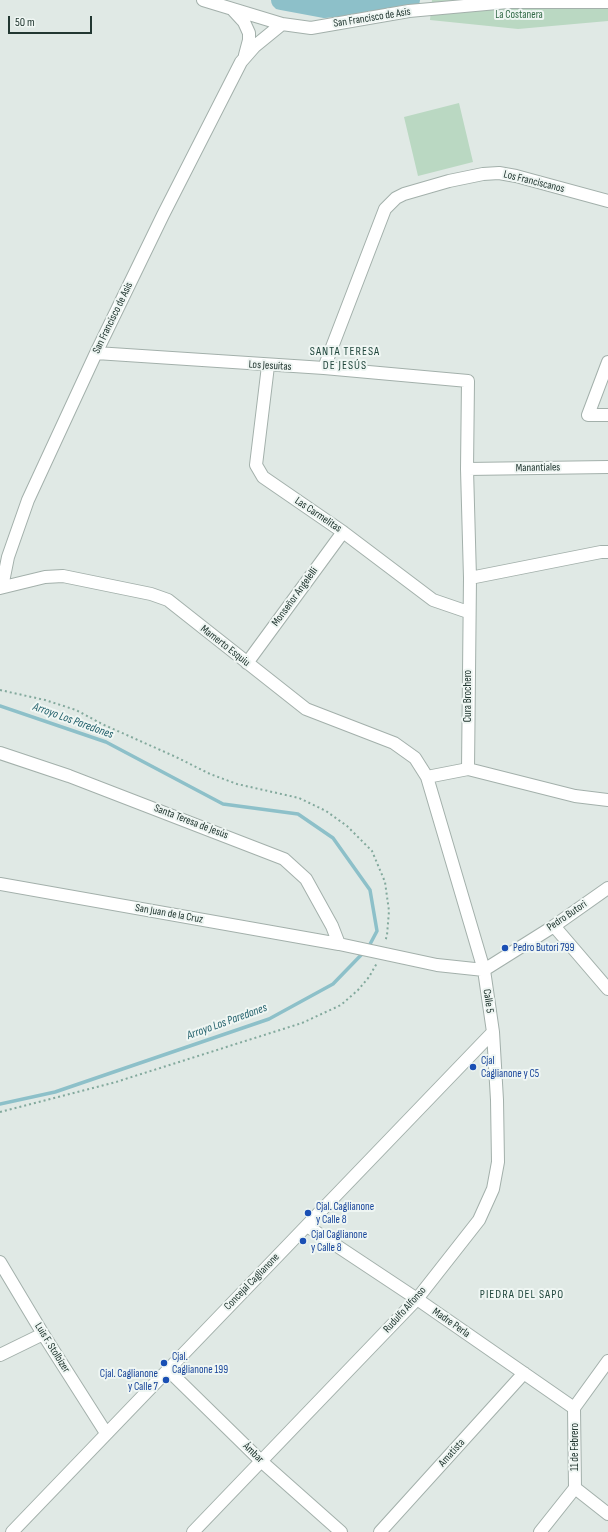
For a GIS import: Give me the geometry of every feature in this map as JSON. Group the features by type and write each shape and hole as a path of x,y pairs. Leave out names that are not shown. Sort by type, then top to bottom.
{"street":[{"path":"203,0 282,24"},
{"name":"San Francisco de Asis","path":"1,587 8,557 28,500 96,353 163,215 238,69 255,46 282,24 312,28 409,11 508,2 608,2"},
{"name":"San Francisco de Asis","path":"233,10 244,22 249,32 249,40 245,58"},
{"name":"Los Franciscanos","path":"324,368 386,209 391,202 404,194 449,181 477,175 498,173 516,176 608,201"},
{"name":"Los Jesuitas","path":"96,353 268,366 324,368 468,381"},
{"path":"608,362 588,415 608,415"},
{"name":"Las Carmelitas","path":"268,366 256,465 263,477 343,532 433,600 468,612"},
{"name":"Cura Brochero","path":"468,381 470,578 468,612 468,769"},
{"name":"Manantiales","path":"468,469 608,467"},
{"name":"Monseñor Angelelli","path":"247,663 343,532"},
{"path":"470,578 601,552 608,552"},
{"name":"Mamerto Esquiu","path":"1,587 45,577 63,576 151,594 168,600 306,709 394,743 415,758 427,777"},
{"name":"Santa Teresa de Jesús","path":"0,753 69,776 284,859 306,879 332,926 339,944"},
{"path":"484,970 427,777 468,769 575,796 608,800"},
{"name":"San Juan de la Cruz","path":"0,884 339,944 437,965 484,970"},
{"name":"Pedro Butori","path":"484,970 554,926 608,888"},
{"path":"554,926 608,989"},
{"name":"Calle 5","path":"484,970 493,1032"},
{"name":"Concejal Caglianone","path":"12,1532 493,1032"},
{"name":"Rudulfo Alfonso","path":"192,1532 417,1299 479,1220 492,1189 498,1162 497,1100 493,1032"},
{"name":"Madre Perla","path":"307,1226 417,1299 574,1408"},
{"name":"Luis F. Stolbizer","path":"0,1262 43,1334 106,1433"},
{"path":"0,1355 43,1334"},
{"name":"11 de Febrero","path":"575,1488 574,1408 608,1361"},
{"name":"Ámbar","path":"168,1370 261,1461 341,1532"},
{"name":"Amatista","path":"380,1532 524,1373"},
{"path":"540,1532 575,1488 608,1514"}],"path":[{"path":"0,690 46,700 76,710 102,724 210,774 237,784 299,798 326,811 347,826 372,851 385,882 389,911 387,935 369,977 358,990 341,1005 302,1023 116,1082 0,1112"}],"green space":[{"path":"306,0 378,0 324,8"},
{"name":"La Costanera","path":"432,0 608,0 608,21 518,29 430,20"},
{"path":"459,103 473,162 418,176 404,117"}],"waterway":[{"path":"281,0 324,8 410,0"},
{"name":"Arroyo Los Paredones","path":"0,706 106,742 223,804 298,814 333,838 370,890 377,931 368,948"},
{"name":"Arroyo Los Paredones","path":"0,1104 55,1092 269,1019 333,984 364,952"}],"place":[{"name":"Pedro Butori 799","path":"505,948"},
{"name":"Cjal Caglianone y C5","path":"473,1067"},
{"name":"Cjal. Caglianone y Calle 8","path":"308,1213"},
{"name":"Cjal Caglianone y Calle 8","path":"303,1241"},
{"name":"Cjal. Caglianone 199","path":"164,1363"},
{"name":"Cjal. Caglianone y Calle 7","path":"166,1380"}],"district":[{"name":"SANTA TERESA DE JESÚS","path":"345,359"},
{"name":"PIEDRA DEL SAPO","path":"522,1295"}]}
